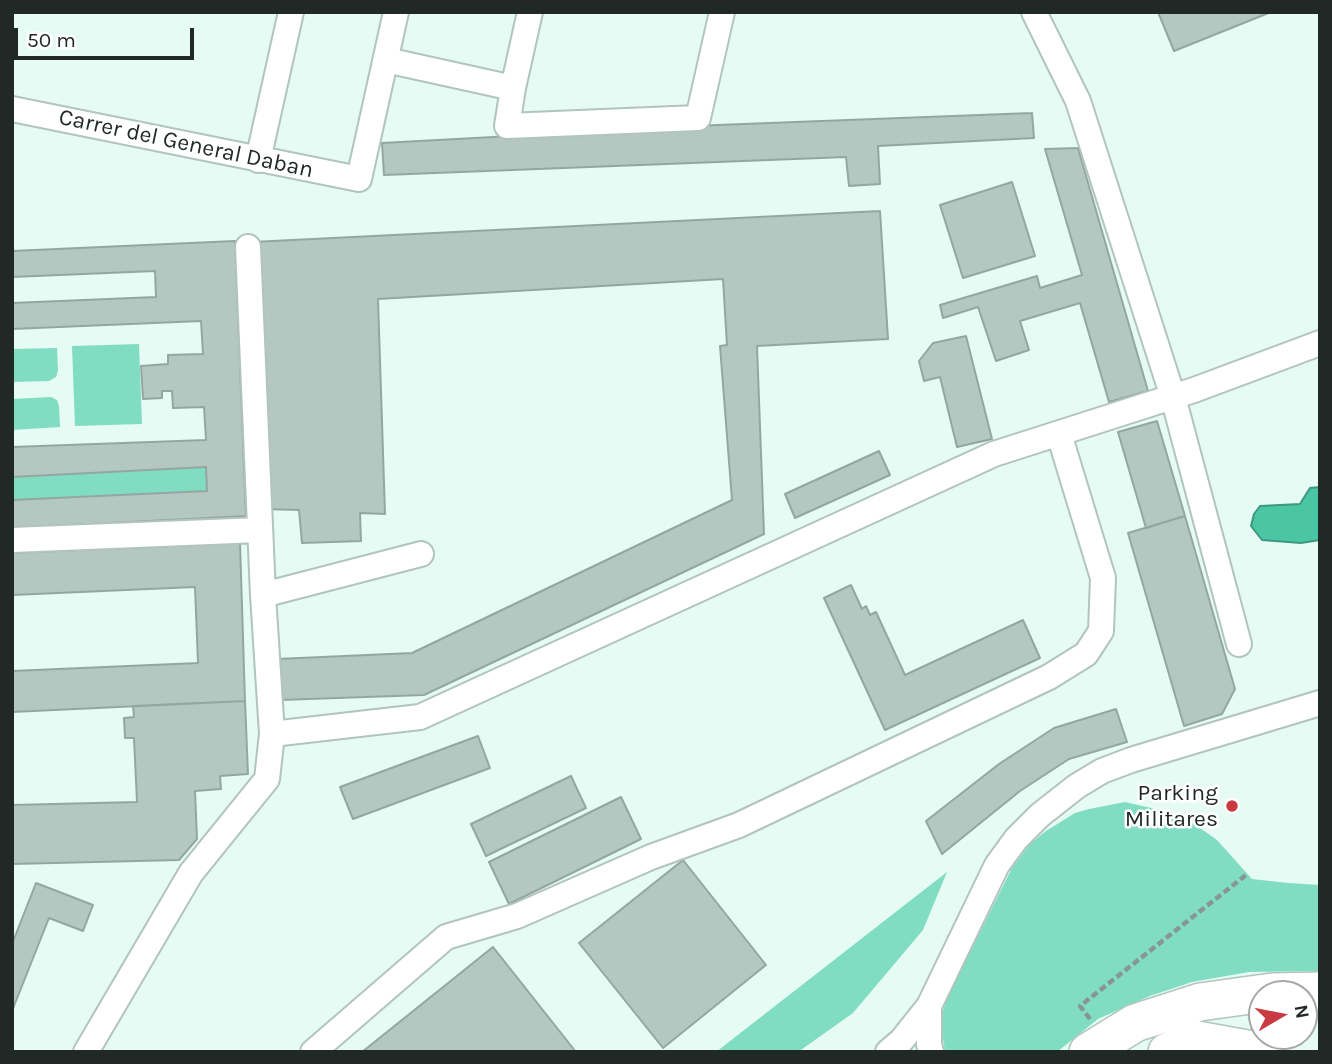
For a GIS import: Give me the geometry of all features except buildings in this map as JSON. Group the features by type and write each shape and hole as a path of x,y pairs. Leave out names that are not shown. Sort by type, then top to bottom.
{"highway":[{"path":"1089,1036 1200,1002 1272,992 1320,991"},
{"path":"1167,1052 1197,1040 1264,1052"}],"street":[{"path":"258,160 291,12"},
{"path":"396,12 386,60 513,88"},
{"path":"530,12 507,125 698,118 722,12"},
{"path":"1034,12 1078,101 1173,397 1239,644"},
{"name":"Carrer del General Daban","path":"12,108 359,179 386,60"},
{"path":"86,1052 191,873 267,779 272,734 263,595 248,247"},
{"path":"272,734 420,718 994,454 1173,397 1320,343"},
{"path":"313,1052 446,937 517,916 651,858 739,825 1049,677 1086,654 1101,631 1103,578 1059,434"},
{"path":"12,540 260,530"},
{"path":"263,595 421,554"},
{"path":"888,1052 902,1040 929,1006 997,864 1016,839 1040,815 1077,786 1102,771 1320,703"},
{"path":"929,1006 929,1044 932,1052"}],"path":[{"path":"1089,1036 1080,1006 1246,875"}],"shaded area":[{"path":"139,344 142,424 75,426 72,346"},
{"path":"57,348 56,377 49,381 12,382 12,349"},
{"path":"51,397 57,400 59,406 60,427 12,430 12,399"},
{"path":"206,467 207,491 12,500 12,477"},
{"path":"1320,487 1320,540 1301,543 1262,540 1251,526 1254,514 1260,506 1300,504 1310,488"},
{"path":"1125,802 1164,811 1193,823 1217,840 1252,879 1320,885 1320,971 1249,972 1192,982 1150,996 1098,1019 1057,1052 945,1052 941,1024 948,996 1012,868 1030,844 1075,813"},
{"path":"947,872 923,930 853,1013 798,1052 716,1052"}],"place":[{"name":"Parking Militares","path":"1232,806"}]}
